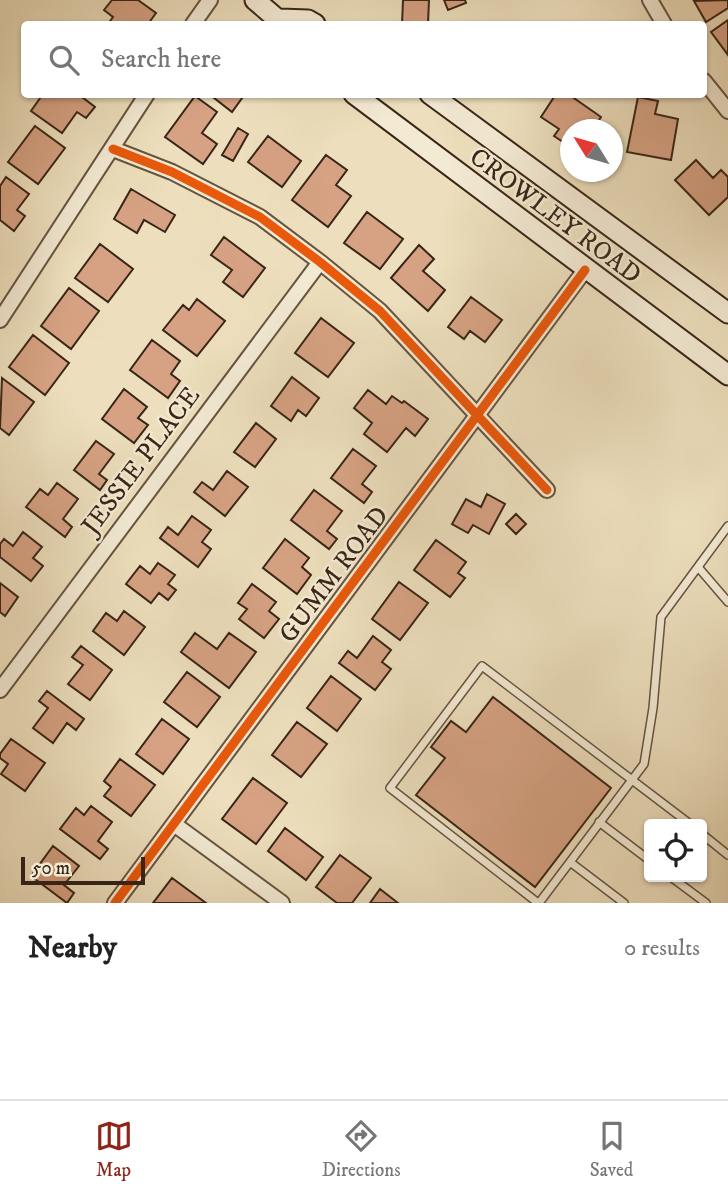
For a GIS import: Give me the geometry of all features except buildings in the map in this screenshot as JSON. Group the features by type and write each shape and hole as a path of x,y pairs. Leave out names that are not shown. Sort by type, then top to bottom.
{"main road":[{"path":"255,0 280,21"},
{"name":"CROWLEY ROAD","path":"359,98 728,375"},
{"name":"CROWLEY ROAD","path":"435,98 728,313"}],"street":[{"path":"195,21 209,0"},
{"path":"650,0 662,21"},
{"path":"707,85 728,111"},
{"path":"0,320 114,149 145,98"},
{"path":"114,149 172,172 260,217 320,262 380,311 547,490"},
{"name":"JESSIE PLACE","path":"0,690 320,262"},
{"name":"GUMM ROAD","path":"115,903 585,270"},
{"path":"174,824 282,903"}],"lane":[{"path":"684,819 633,779 482,666 390,788 538,903 570,862 633,779 644,764 653,708 661,617 728,526"},
{"path":"698,567 728,602"},
{"path":"600,822 644,856"},
{"path":"707,838 728,855"},
{"path":"570,862 624,903"},
{"path":"678,882 706,903"}],"cycle path":[{"path":"113,149 172,172 260,217 320,262 380,311 547,490"},
{"path":"115,903 585,270"}]}
